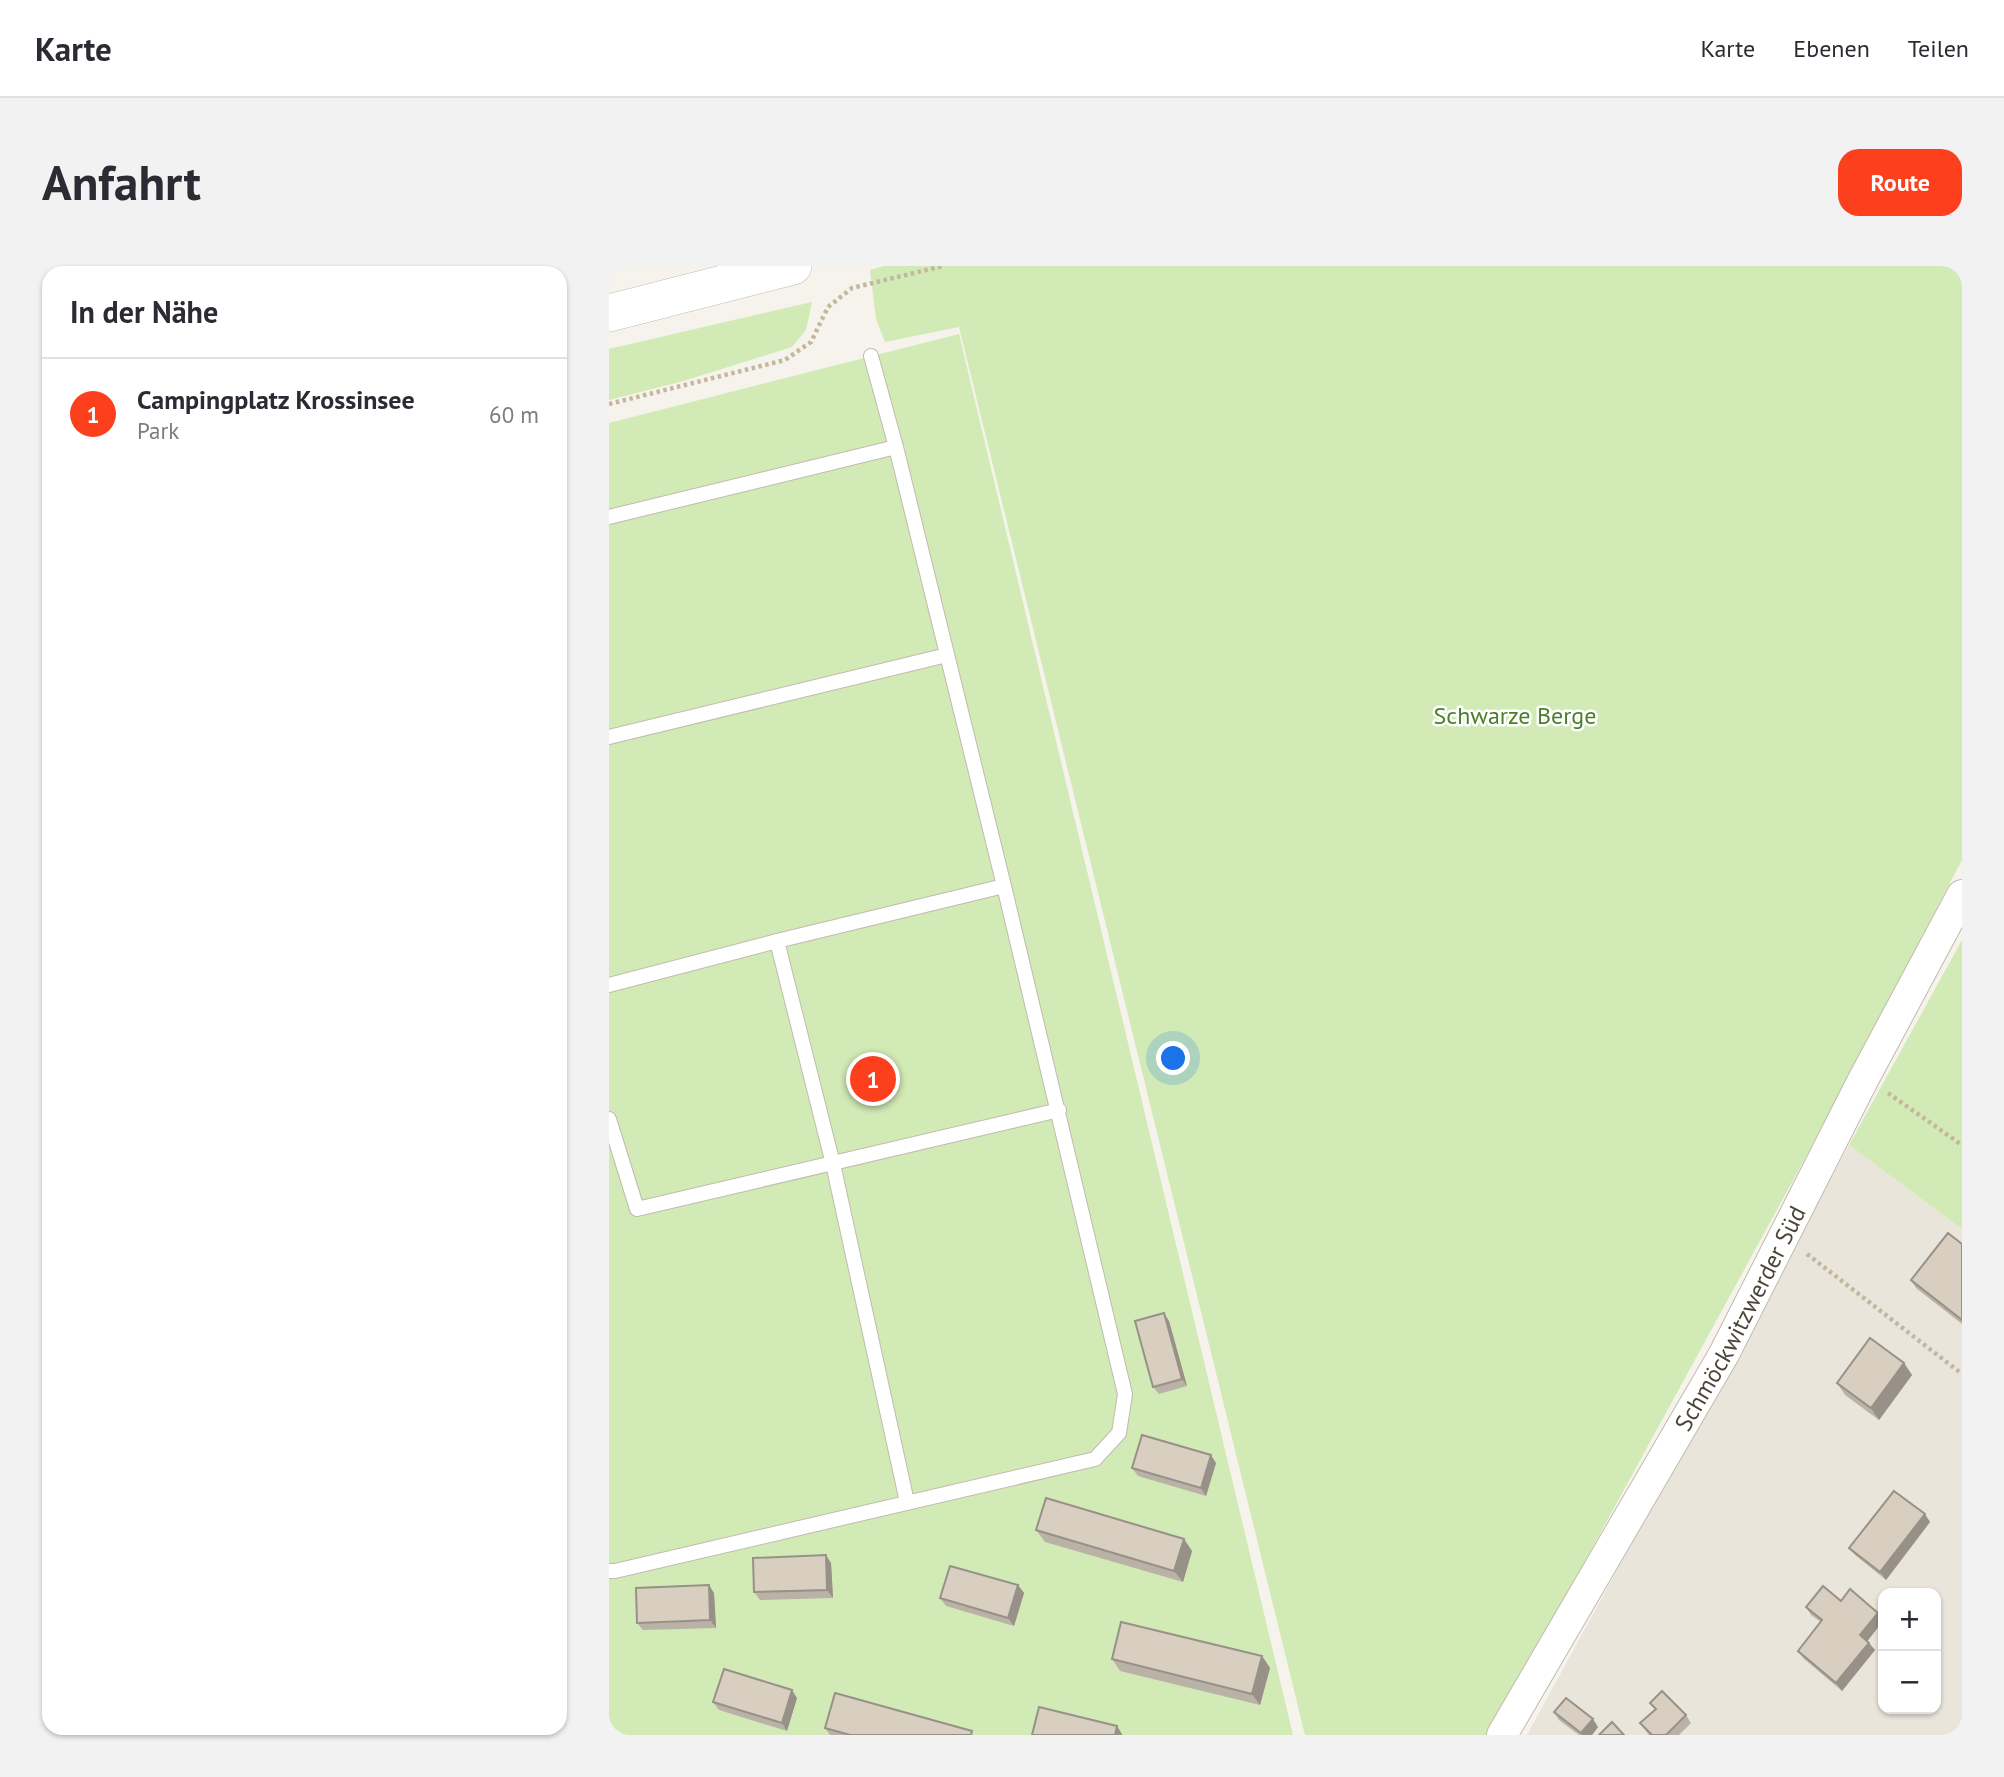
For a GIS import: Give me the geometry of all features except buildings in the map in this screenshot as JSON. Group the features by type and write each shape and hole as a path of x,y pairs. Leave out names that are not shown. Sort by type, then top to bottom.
{"street":[{"path":"609,313 793,266"},
{"name":"Schmöckwitzwerder Süd","path":"1502,1735 1724,1354 1863,1080 1962,895"}],"lane":[{"path":"609,1571 1095,1459 1119,1433 1125,1394 1005,886 871,356"},
{"path":"609,517 896,447"},
{"path":"609,737 947,655"},
{"path":"609,985 1005,886"},
{"path":"777,941 832,1164 907,1502"},
{"path":"609,1119 637,1209 1059,1110"}],"path":[{"path":"609,404 785,360 811,342 828,307 852,288 943,266"},
{"path":"1863,1080 1880,1088 1962,1145"},
{"path":"1784,1237 1962,1374"}],"shaded area":[{"path":"1849,1145 1962,1229 1962,1735 1527,1735"}],"green space":[{"name":"Schwarze Berge","path":"884,266 1962,266 1962,860 1815,1140 1490,1735 1305,1735 959,327 885,342 876,319 870,270"},
{"path":"812,302 806,330 792,347 680,382 609,400 609,349"},
{"path":"959,334 1293,1735 609,1735 609,423"},
{"path":"1962,940 1962,1229 1849,1145"}],"place":[{"name":"Campingplatz Krossinsee","path":"873,1079"}]}
